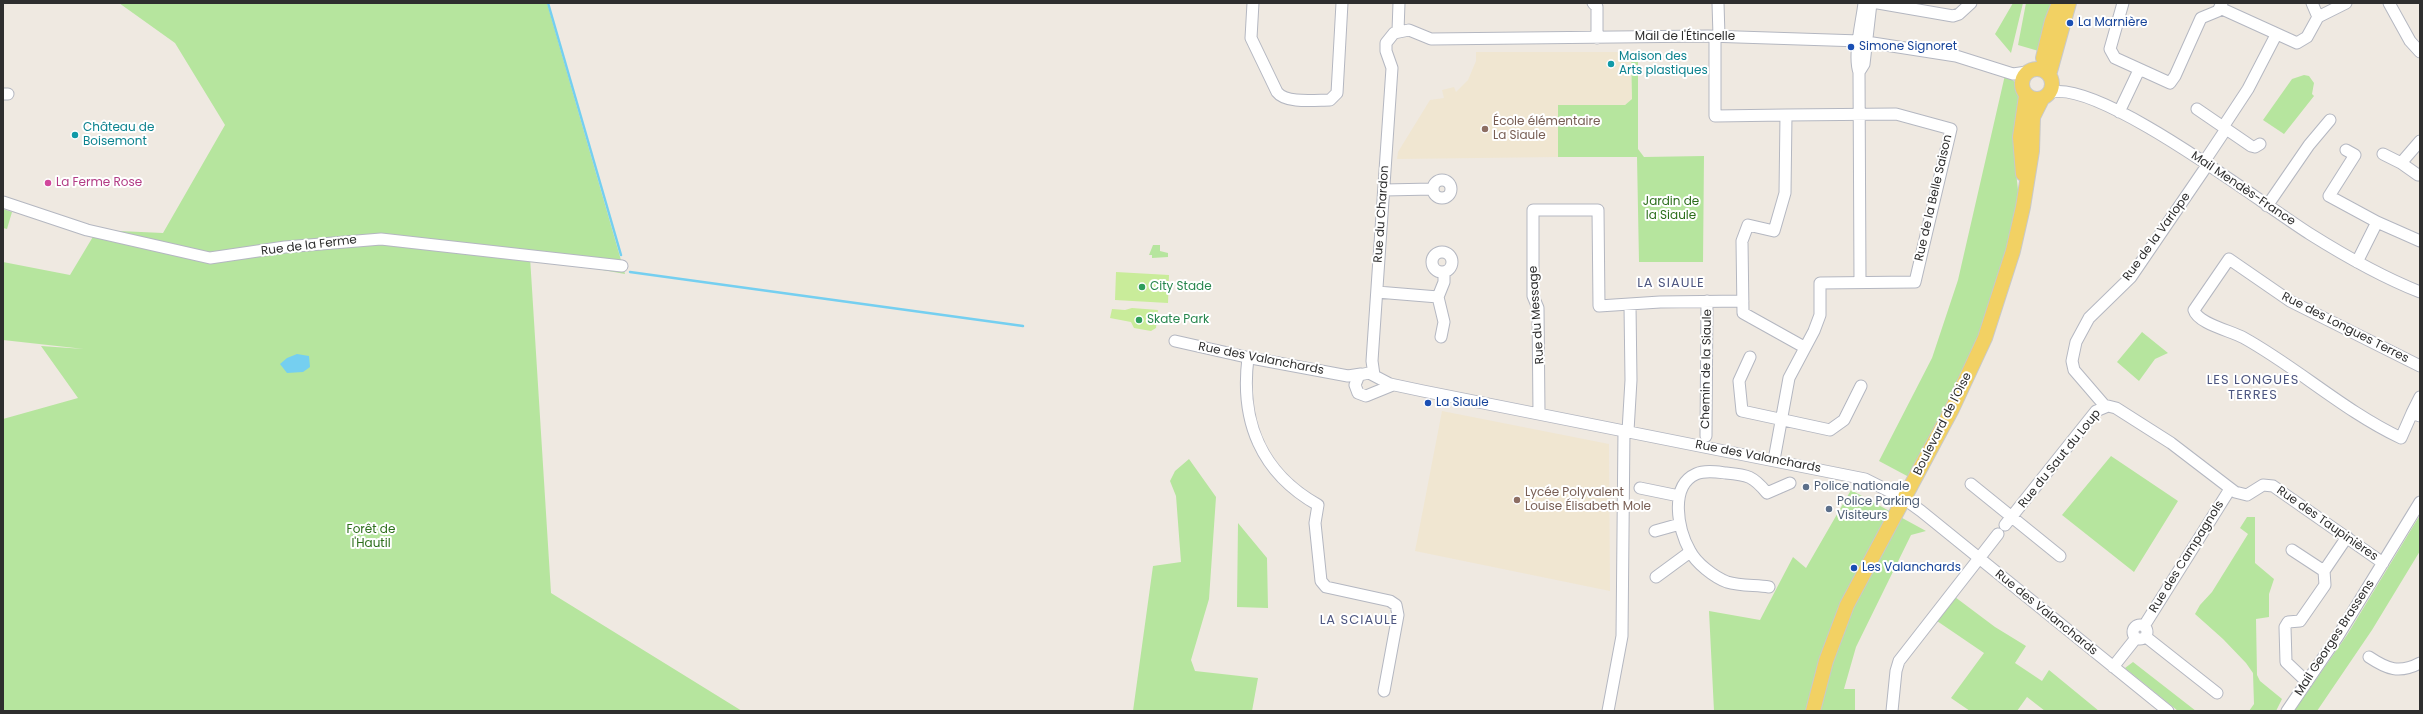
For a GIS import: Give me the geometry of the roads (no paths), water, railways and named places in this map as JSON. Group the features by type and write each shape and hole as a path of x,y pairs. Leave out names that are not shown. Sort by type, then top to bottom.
{"main road":[{"name":"Boulevard de l'Oise","path":"2025,195 2020,144 2024,79 2044,56 2052,21 2059,3"},
{"name":"Boulevard de l'Oise","path":"1813,711 1826,661 1847,605 1966,382 1985,338 2013,251 2025,195 2032,151 2034,115 2048,87 2069,3"},
{"path":"2044,71 2048,87 2036,100 2024,79 2044,71"}],"street":[{"path":"1253,3 1251,38 1280,96 1292,99 1330,100 1337,93 1342,3"},
{"path":"1398,31 1399,3"},
{"path":"1593,3 1597,7 1597,38"},
{"path":"1717,36 1718,3"},
{"path":"1863,42 1864,3"},
{"path":"1860,282 1860,114 1859,72 1856,64 1863,42 1871,3"},
{"path":"1878,3 1953,16 1959,14 1971,3"},
{"path":"2123,3 2110,51 2115,58 2164,82 2171,82 2200,18 2221,5 2254,24 2294,43 2306,39 2318,17 2346,3"},
{"path":"2312,3 2318,17"},
{"path":"2389,3 2410,41 2420,52"},
{"name":"Mail de l'Étincelle","path":"1398,31 1409,30 1422,37 1431,38 1717,36 1863,42 1956,56 2024,79"},
{"name":"Rue du Chardon","path":"1376,392 1379,385 1369,375 1372,361 1392,68 1386,51 1386,44 1389,38 1398,31"},
{"name":"Rue de la Varlope","path":"2105,406 2074,370 2072,361 2078,337 2094,312 2131,277 2206,163 2248,89 2276,35"},
{"name":"Rue de la Belle Saison","path":"1717,36 1715,116 1896,114 1951,128 1915,282 1820,283 1820,315 1814,331 1804,347 1789,378 1774,460"},
{"path":"2119,112 2139,70"},
{"name":"Mail Mendès-France","path":"2048,87 2064,90 2119,112 2206,163 2309,234 2357,262 2420,292"},
{"path":"2197,109 2253,147 2260,144"},
{"path":"1786,116 1785,193 1774,231 1748,225 1742,241 1743,313 1804,347"},
{"path":"2267,206 2309,145 2330,120"},
{"path":"2401,163 2420,141"},
{"path":"2346,150 2354,155 2329,196 2377,222 2420,241"},
{"path":"2383,154 2401,163 2418,176"},
{"path":"1384,190 1433,189"},
{"name":"Rue de la Ferme","path":"3,202 87,230 210,258 285,247 381,239 622,266"},
{"name":"Rue du Message","path":"1539,413 1538,308 1533,296 1533,210 1598,210 1598,306 1630,306"},
{"path":"2357,262 2377,222"},
{"name":"Rue des Longues Terres","path":"2420,366 2290,301 2229,259 2194,310 2197,314 2213,325 2244,338 2382,429 2401,438 2416,415 2420,397"},
{"path":"1442,337 1444,322 1438,297 1444,282 1444,272"},
{"path":"1377,292 1438,297"},
{"name":"Chemin de la Siaule","path":"1706,436 1708,301"},
{"path":"1608,711 1622,636 1626,430 1631,380 1630,306 1660,302 1743,301"},
{"name":"Rue des Valanchards","path":"1175,341 1351,380 1369,375 1393,385 1859,477 1903,498 2168,711"},
{"path":"1750,357 1740,381 1742,411 1830,430 1844,420 1861,386"},
{"path":"1248,358 1246,385 1247,406 1262,450 1272,467 1291,487 1318,505 1315,523 1321,581 1326,587 1390,600 1396,605 1398,615 1384,692"},
{"path":"1351,380 1363,396 1368,396 1393,385"},
{"name":"Rue du Saut du Loup","path":"1892,711 1896,671 1899,661 2096,411 2105,406 2116,408 2171,443"},
{"name":"Rue des Taupinières","path":"2171,443 2239,494 2247,495 2263,485 2271,485 2384,563"},
{"path":"1769,586 1726,581 1708,571 1690,552 1680,524 1679,496 1685,482 1697,474 1713,471 1745,474 1756,479 1768,493 1790,482"},
{"name":"Rue du Saut du Loup","path":"1971,484 2005,525 2060,556"},
{"path":"1640,488 1679,496"},
{"name":"Rue des Campagnols","path":"2113,667 2142,634 2230,488"},
{"name":"Mail Georges Brassens","path":"2287,711 2384,563 2420,502"},
{"path":"1655,531 1680,524"},
{"path":"2307,682 2286,662 2285,627 2288,622 2300,621 2304,616 2325,585 2324,571 2347,537"},
{"path":"2292,550 2324,571"},
{"path":"1656,577 1690,552"},
{"path":"2142,634 2217,693"},
{"path":"2369,656 2386,668 2408,669 2420,663"}],"water":[{"path":"297,354 309,356 310,367 303,372 287,373 280,364 287,358"}],"waterway":[{"path":"548,3 621,255"},
{"path":"630,272 1023,326"}],"place":[{"name":"La Marnière","path":"2070,23"},
{"name":"Simone Signoret","path":"1851,47"},
{"name":"Maison des Arts plastiques","path":"1611,64"},
{"name":"École élémentaire La Siaule","path":"1485,129"},
{"name":"Château de Boisemont","path":"75,135"},
{"name":"La Ferme Rose","path":"48,183"},
{"name":"City Stade","path":"1142,287"},
{"name":"Skate Park","path":"1139,320"},
{"name":"La Siaule","path":"1428,403"},
{"name":"Police nationale","path":"1806,487"},
{"name":"Lycée Polyvalent Louise Élisabeth Mole","path":"1517,500"},
{"name":"Police Parking Visiteurs","path":"1829,509"},
{"name":"Les Valanchards","path":"1854,568"}],"district":[{"name":"LA SIAULE","path":"1671,284"},
{"name":"LES LONGUES TERRES","path":"2253,388"},
{"name":"LA SCIAULE","path":"1359,621"}],"park label":[{"name":"Jardin de la Siaule","path":"1671,209"},
{"name":"Forêt de l'Hautil","path":"371,537"}]}
